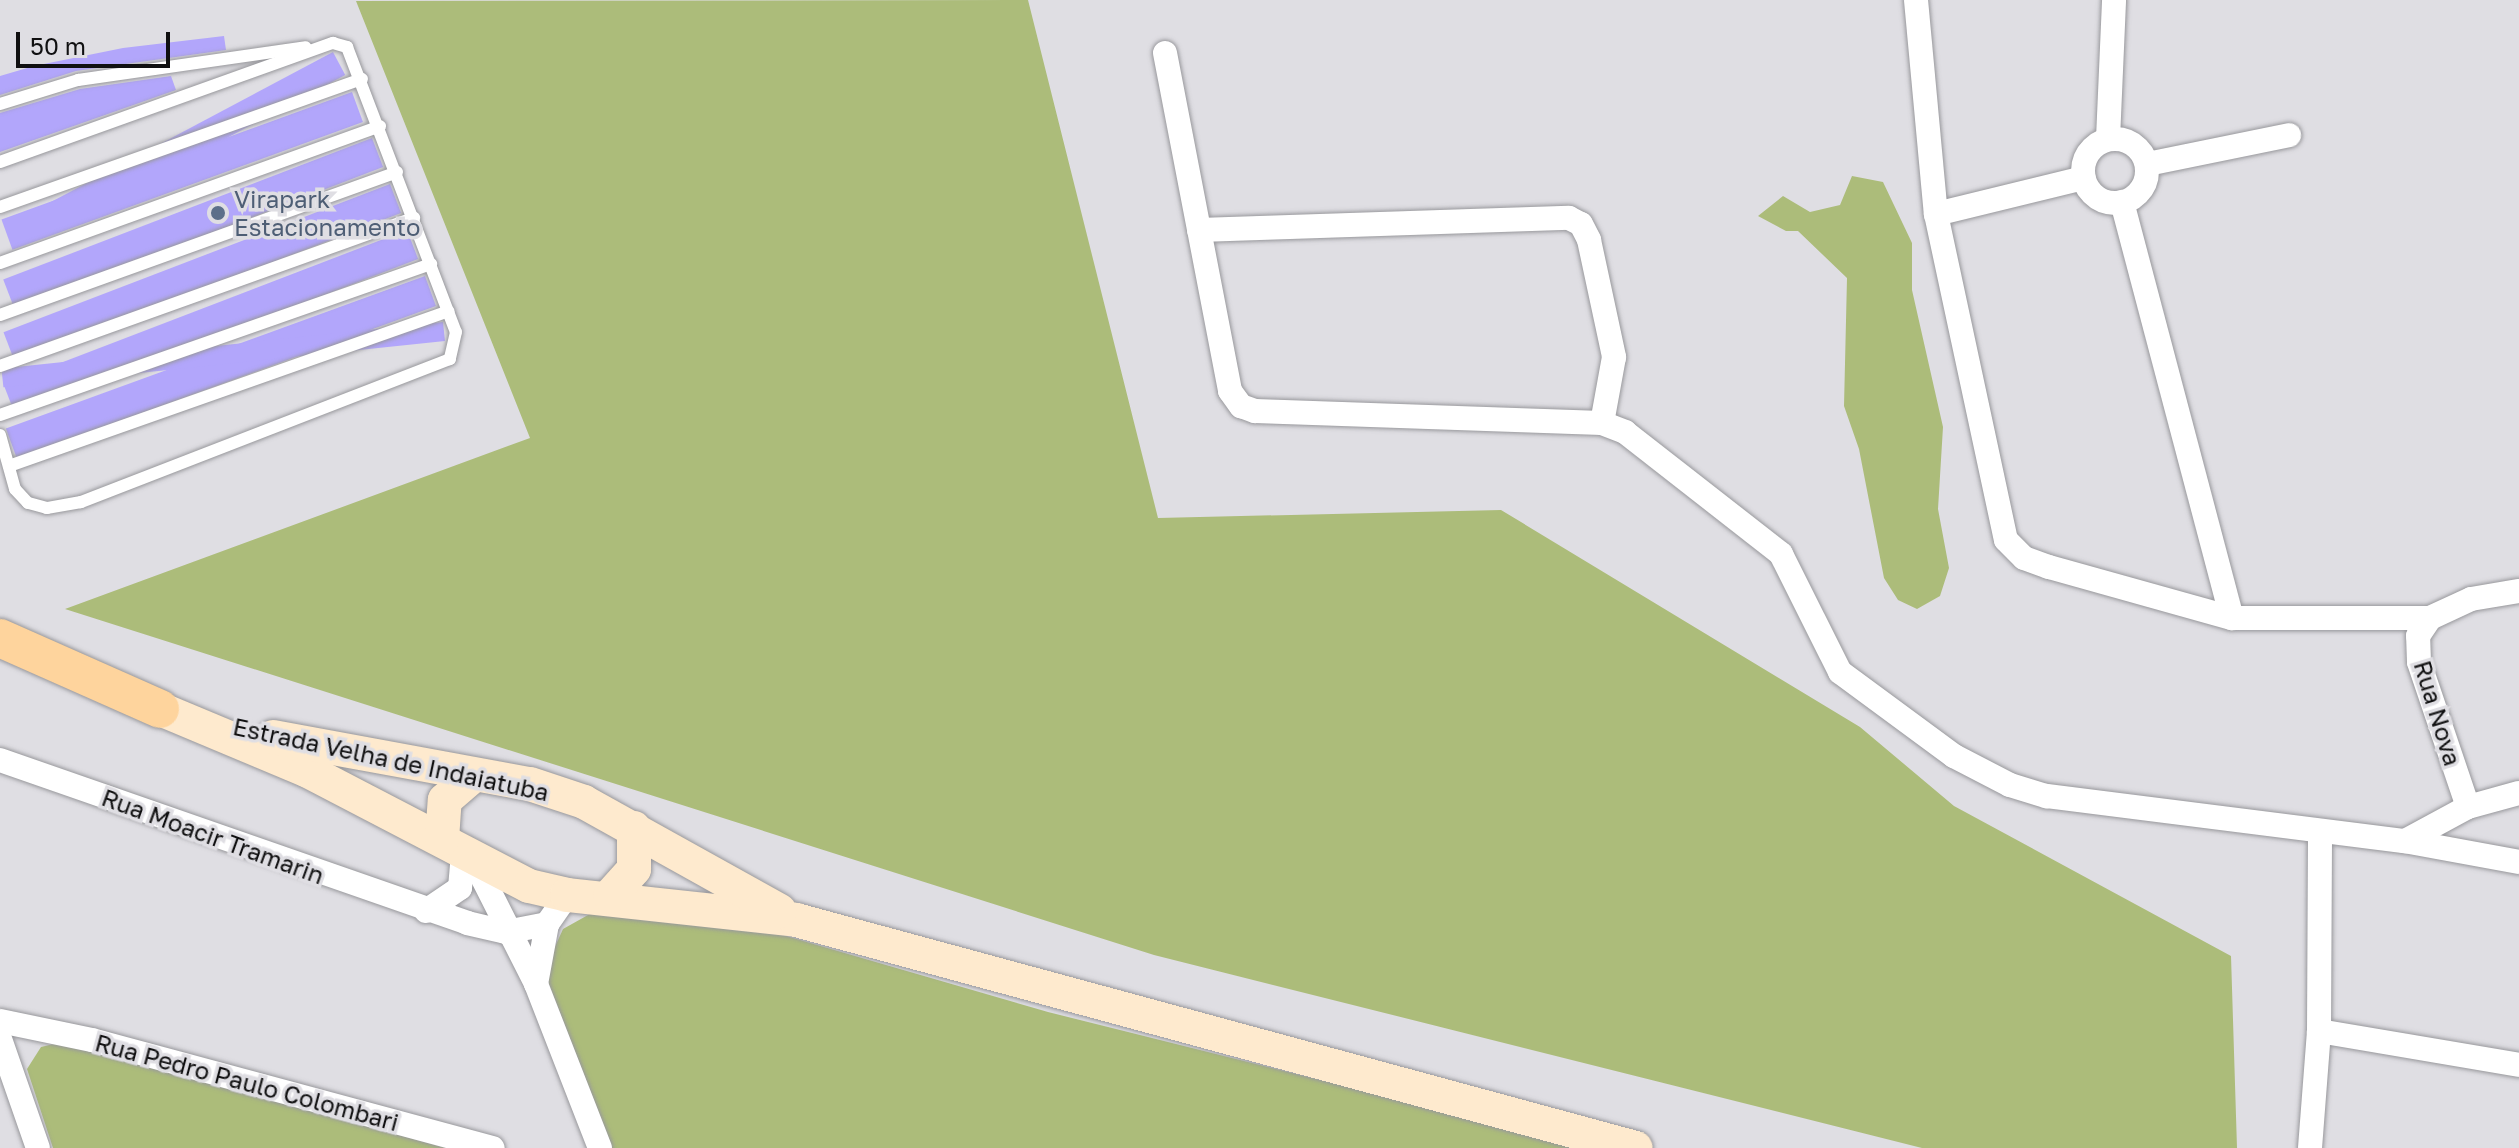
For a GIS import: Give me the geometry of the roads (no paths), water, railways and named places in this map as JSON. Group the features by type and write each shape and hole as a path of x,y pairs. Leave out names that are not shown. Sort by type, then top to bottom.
{"main road":[{"path":"2,634 160,709"},
{"name":"Estrada Velha de Indaiatuba","path":"160,709 318,749 530,784 584,802 796,920"},
{"name":"Estrada Velha de Indaiatuba","path":"160,709 306,770 529,886 567,895 610,896 796,920"},
{"path":"460,852 445,800 474,775"},
{"path":"610,896 634,869 634,828"},
{"path":"796,920 1636,1148"}],"street":[{"path":"1916,0 1936,214 2006,540 2024,558 2232,618 2430,618 2471,599 2519,591"},
{"path":"2108,139 2114,0"},
{"path":"1165,53 1230,391 1241,406 1255,411 1602,423 1625,432 1781,554 1840,672 1954,756 2010,785 2047,796 2320,833 2405,841 2519,862"},
{"path":"2147,164 2289,135"},
{"path":"2108,139 2128,141 2147,164 2145,184 2122,202 2094,195 2084,178 2085,158 2108,139"},
{"path":"1936,214 2084,178"},
{"path":"2122,202 2232,618"},
{"path":"1199,230 1569,218 1581,224 1589,240 1614,357 1602,423"},
{"name":"Rua Nova","path":"2430,618 2418,636 2419,662 2468,807"},
{"name":"Rua Moacir Tramarin","path":"0,760 426,911 506,932"},
{"path":"2405,841 2468,807 2519,793"},
{"path":"2310,1148 2319,1031 2320,833"},
{"path":"426,911 460,888 460,852"},
{"path":"460,852 536,984 600,1148"},
{"path":"536,984 547,924 567,895"},
{"path":"506,932 547,924"},
{"name":"Rua Pedro Paulo Colombari","path":"0,1021 92,1040 493,1148"},
{"path":"2319,1031 2519,1065"},
{"path":"0,1039 38,1148"}],"lane":[{"path":"0,162 333,43"},
{"path":"0,104 78,80 333,43 347,47 380,126 456,332 450,359 81,502 47,508 28,503 15,489 0,435"},
{"path":"0,207 362,79"},
{"path":"0,263 380,126"},
{"path":"0,315 397,172"},
{"path":"0,366 414,218"},
{"path":"0,415 431,264"},
{"path":"9,466 448,311"}],"place":[{"name":"Virapark Estacionamento","path":"218,213"}]}
